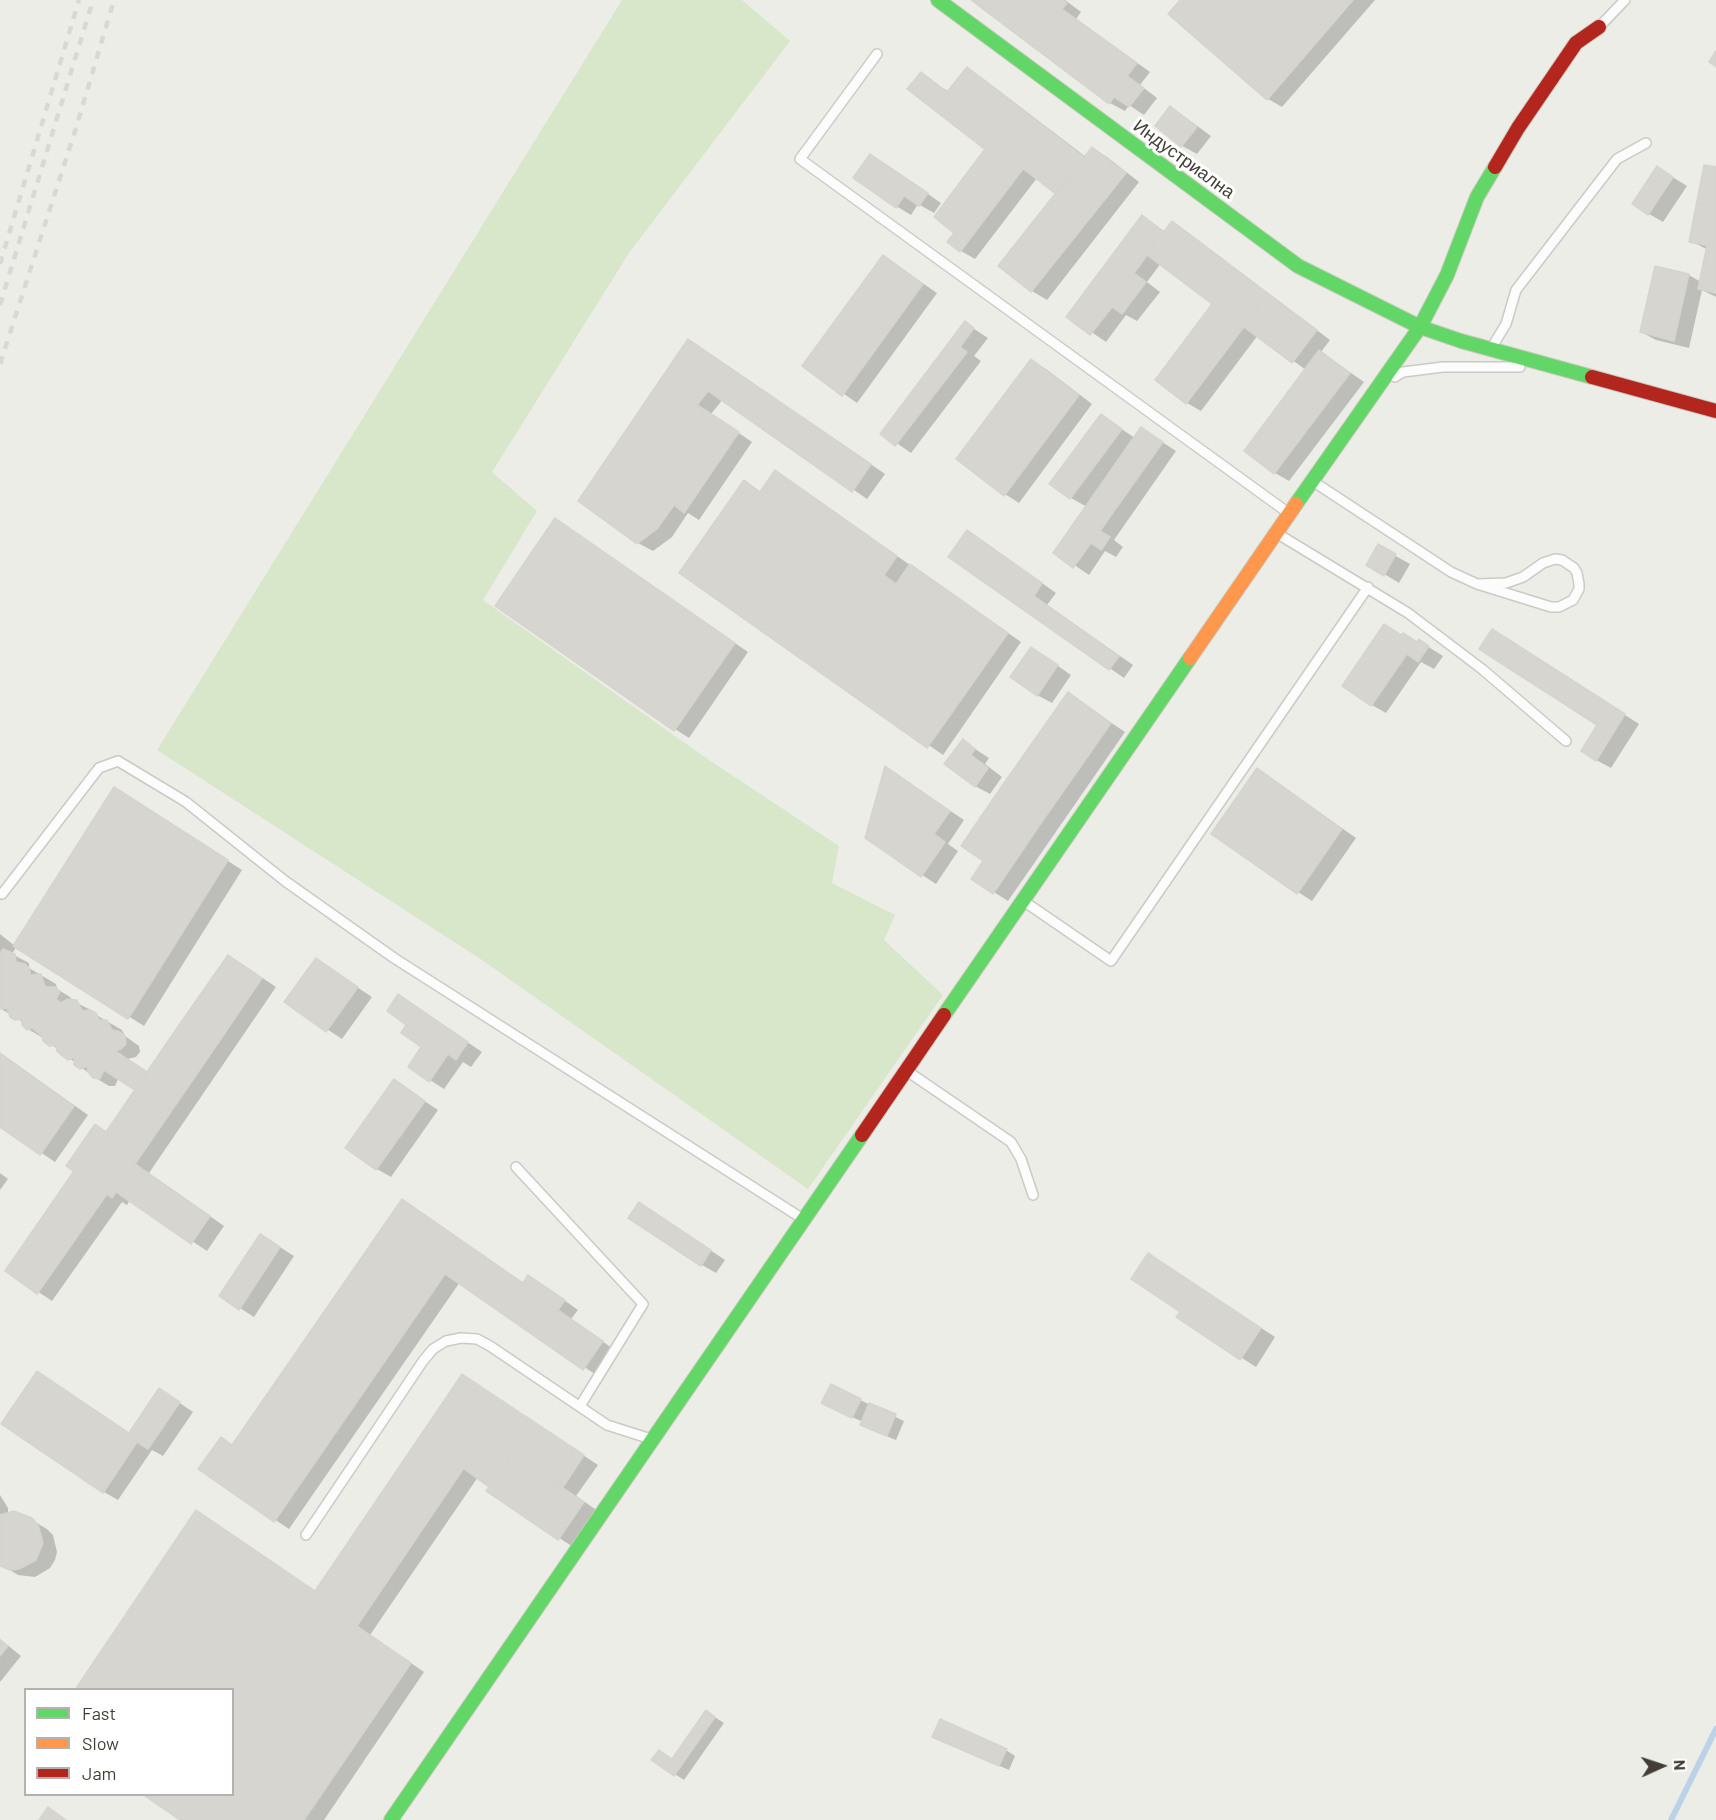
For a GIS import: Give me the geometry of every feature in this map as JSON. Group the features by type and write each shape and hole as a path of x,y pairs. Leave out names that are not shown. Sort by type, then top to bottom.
{"street":[{"name":"Индустриална","path":"938,0 1298,266 1420,327 1716,411"},
{"path":"391,1820 806,1220 904,1070 1024,901 1276,532 1420,327 1447,275 1477,196 1512,138 1576,43 1599,27"}],"lane":[{"path":"1599,27 1625,0"},
{"path":"877,54 800,159 1289,514"},
{"path":"1491,349 1506,324 1516,290 1617,159 1646,143"},
{"path":"1380,385 1403,372 1443,367 1558,368"},
{"path":"1312,480 1451,572 1477,584 1551,607 1566,605 1573,600 1580,584 1574,568 1569,563 1555,559 1543,563 1523,577 1506,583 1477,584"},
{"path":"1276,532 1408,613 1482,669 1566,741"},
{"path":"1024,901 1112,961 1368,587"},
{"path":"2,894 99,768 118,761 186,802 285,881 394,958 806,1220"},
{"path":"904,1070 1011,1142 1021,1159 1033,1195"},
{"path":"516,1167 643,1304 580,1406"},
{"path":"306,1534 423,1361 433,1349 446,1341 461,1338 477,1339 607,1425 654,1440"}],"green space":[{"path":"622,0 742,0 790,41 629,253 492,472 537,511 483,600 709,760 839,846 832,883 895,915 884,940 943,995 808,1189 482,960 157,750"}],"building":[{"path":"971,0 1063,0 1067,3 1062,9 1137,63 1127,76 1144,88 1129,107 1114,97 1109,104"},
{"path":"1180,0 1353,0 1267,100 1168,14"},
{"path":"1716,51 1716,67 1709,62"},
{"path":"967,67 1084,157 1056,194 1001,152 996,158 907,89 921,72 947,92"},
{"path":"1170,106 1197,127 1181,147 1155,126"},
{"path":"1092,147 1126,173 1031,292 998,266"},
{"path":"985,149 996,158 1001,152 1023,169 960,252 947,242 954,233 934,217"},
{"path":"870,154 928,193 919,206 904,196 896,208 853,178"},
{"path":"1704,165 1716,167 1716,247 1689,242"},
{"path":"1657,166 1673,177 1648,215 1632,204"},
{"path":"1142,215 1164,232 1134,273 1146,282 1122,314 1112,307 1090,335 1066,317"},
{"path":"1172,221 1237,270 1212,304 1147,255"},
{"path":"1707,245 1716,246 1716,293 1698,289"},
{"path":"883,255 923,284 842,396 802,366"},
{"path":"1655,266 1689,274 1674,341 1640,332"},
{"path":"1237,270 1317,330 1292,363 1244,327 1261,304 1230,280"},
{"path":"1230,280 1261,304 1186,404 1155,380"},
{"path":"965,321 974,328 960,347 967,352 895,446 880,434"},
{"path":"688,339 871,464 852,492 708,391 697,405 739,432 684,513 674,505 657,529 637,544 578,501"},
{"path":"1319,350 1350,373 1274,474 1244,451"},
{"path":"1031,359 1079,395 1004,496 956,459"},
{"path":"1101,414 1122,429 1070,499 1049,484"},
{"path":"1141,427 1163,442 1100,531 1110,537 1101,550 1091,543 1073,568 1053,553"},
{"path":"775,470 897,556 884,575 896,584 910,564 1008,633 927,748 679,573 744,480 760,492"},
{"path":"555,518 735,643 674,731 495,606"},
{"path":"967,530 1042,583 1034,596 1119,656 1109,670 948,557"},
{"path":"1378,544 1396,554 1384,576 1366,565"},
{"path":"1384,624 1401,635 1403,633 1417,642 1419,639 1429,646 1418,662 1407,654 1371,706 1342,686"},
{"path":"1492,629 1625,714 1596,761 1581,751 1597,725 1479,649"},
{"path":"1031,647 1058,665 1037,696 1010,677"},
{"path":"1068,692 1111,723 1039,826 995,796"},
{"path":"963,739 975,749 971,755 988,768 975,787 944,764"},
{"path":"885,766 950,811 934,834 945,842 921,877 865,838"},
{"path":"1257,768 1342,829 1297,894 1211,834"},
{"path":"114,787 228,860 128,1019 13,946"},
{"path":"995,796 1039,826 993,894 971,879 983,861 961,846"},
{"path":"3,949 15,954 16,962 25,964 30,969 30,975 41,974 45,987 56,987 60,992 56,999 61,1003 68,999 77,1000 82,1011 90,1010 96,1013 99,1020 107,1020 112,1030 125,1036 126,1044 115,1051 147,1072 135,1090 104,1070 100,1079 93,1078 87,1066 80,1069 74,1065 74,1057 68,1060 57,1051 56,1045 49,1046 32,1028 27,1030 22,1025 22,1019 15,1020 10,1017 7,1008 0,1009 0,953"},
{"path":"228,955 262,978 212,1052 177,1028"},
{"path":"316,958 358,987 326,1032 284,1002"},
{"path":"398,994 468,1042 456,1060 448,1054 429,1082 408,1067 421,1047 401,1033 406,1025 387,1011"},
{"path":"177,1028 212,1052 135,1164 210,1216 191,1244 116,1192 112,1198 66,1166 95,1124 106,1132"},
{"path":"0,1053 74,1106 40,1155 0,1127"},
{"path":"394,1079 425,1101 376,1170 345,1148"},
{"path":"74,1171 107,1194 37,1294 5,1271"},
{"path":"402,1199 523,1283 528,1275 565,1300 558,1310 603,1341 583,1370 445,1274 274,1522 198,1469 221,1437 232,1445"},
{"path":"639,1202 711,1250 701,1266 628,1218"},
{"path":"260,1234 280,1247 239,1310 219,1296"},
{"path":"1148,1253 1261,1328 1240,1360 1176,1317 1180,1312 1131,1279"},
{"path":"37,1371 129,1433 159,1388 180,1402 148,1449 137,1442 103,1493 1,1424"},
{"path":"462,1374 584,1455 563,1487 512,1453 489,1487 464,1469 495,1422 450,1392"},
{"path":"831,1384 861,1399 852,1418 821,1403"},
{"path":"450,1392 495,1422 357,1626 411,1663 304,1820 180,1820 145,1796 234,1796 234,1688 76,1688 196,1510 315,1591"},
{"path":"869,1403 896,1414 887,1436 860,1425"},
{"path":"512,1453 584,1502 558,1540 486,1491"},
{"path":"14,1511 32,1518 38,1525 43,1543 36,1560 19,1569 10,1570 0,1566 0,1515"},
{"path":"0,1640 8,1646 0,1656"},
{"path":"706,1710 715,1717 674,1776 651,1760 659,1750 672,1759"},
{"path":"940,1719 1007,1749 999,1766 932,1737"},
{"path":"48,1807 66,1820 39,1820"}],"waterway":[{"path":"1671,1820 1716,1729"}],"railway":[{"path":"0,264 79,0"},
{"path":"0,305 93,0"},
{"path":"0,364 76,128 114,0"}],"traffic: fast":[{"path":"938,0 1298,266 1420,327 1461,341 1592,377"},
{"path":"1296,504 1420,327 1447,275 1477,197 1495,167"},
{"path":"944,1015 1190,658"},
{"path":"391,1820 862,1135"}],"traffic: slow":[{"path":"1190,658 1296,504"}],"traffic: jam":[{"path":"1495,167 1518,128 1576,43 1599,27"},
{"path":"1592,377 1716,411"},
{"path":"862,1135 944,1015"}]}
